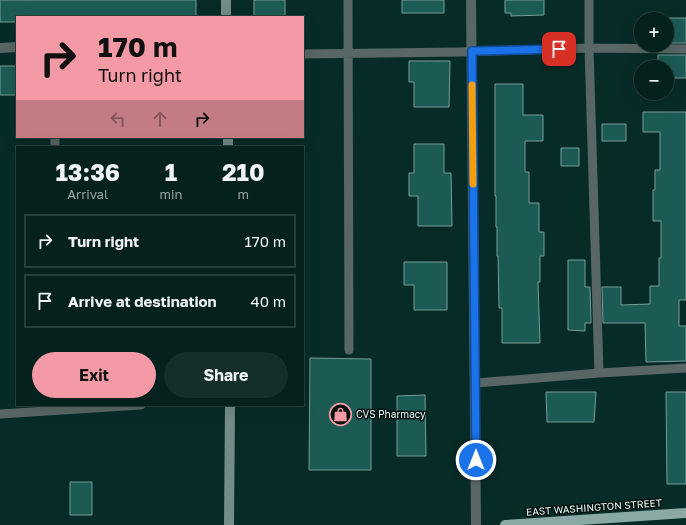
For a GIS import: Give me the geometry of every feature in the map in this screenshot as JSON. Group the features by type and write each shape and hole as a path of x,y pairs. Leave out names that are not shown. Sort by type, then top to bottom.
{"main road":[{"path":"226,0 226,16"},
{"path":"229,525 230,406"},
{"name":"EAST WASHINGTON STREET","path":"504,525 686,514"}],"street":[{"path":"472,0 476,525"},
{"path":"0,48 16,47"}],"lane":[{"path":"348,0 349,350"},
{"path":"590,0 589,48 599,373"},
{"path":"304,54 589,48 686,48"},
{"path":"476,383 599,373 686,368"},
{"path":"0,414 60,408 114,406"}],"building":[{"path":"0,0 196,0 196,16 16,16 16,22 0,22"},
{"path":"254,0 285,0 285,16 254,16"},
{"path":"402,0 444,0 444,13 402,13"},
{"path":"505,0 544,0 544,15 511,16 511,13 505,13"},
{"path":"674,18 686,18 686,43 674,43"},
{"path":"658,55 686,55 686,78 674,78 674,60 658,60"},
{"path":"409,61 450,61 449,107 414,107 414,82 409,82"},
{"path":"0,66 16,66 16,95 0,95"},
{"path":"495,84 523,84 523,115 543,115 543,141 525,141 525,172 529,172 529,203 539,203 539,232 544,232 544,256 540,256 540,282 538,282 540,343 502,343 502,308 499,308 495,196"},
{"path":"643,112 686,112 686,300 679,300 679,326 686,326 686,361 646,362 645,323 603,323 602,287 621,287 621,305 650,304 650,286 659,286 661,221 653,221 653,190 655,190 655,170 660,170 660,132 643,132"},
{"path":"602,124 626,124 626,141 602,141"},
{"path":"414,144 444,144 444,173 451,173 452,226 418,226 418,196 409,196 409,173 414,173"},
{"path":"561,148 579,148 579,166 561,166"},
{"path":"568,260 585,260 585,287 590,287 591,323 585,323 585,331 568,330"},
{"path":"404,262 447,262 447,310 414,310 414,285 404,285"},
{"name":"CVS Pharmacy","path":"310,358 371,359 371,470 309,470"},
{"path":"546,392 596,392 594,422 547,422"},
{"path":"666,392 686,392 686,484 667,484"},
{"path":"425,395 426,456 397,456 397,396"},
{"path":"70,482 92,482 92,515 70,515"}],"slow traffic":[{"path":"472,85 473,184"}],"place":[{"name":"CVS Pharmacy","path":"340,414"}],"route":[{"path":"476,460 472,51 559,49"}]}
